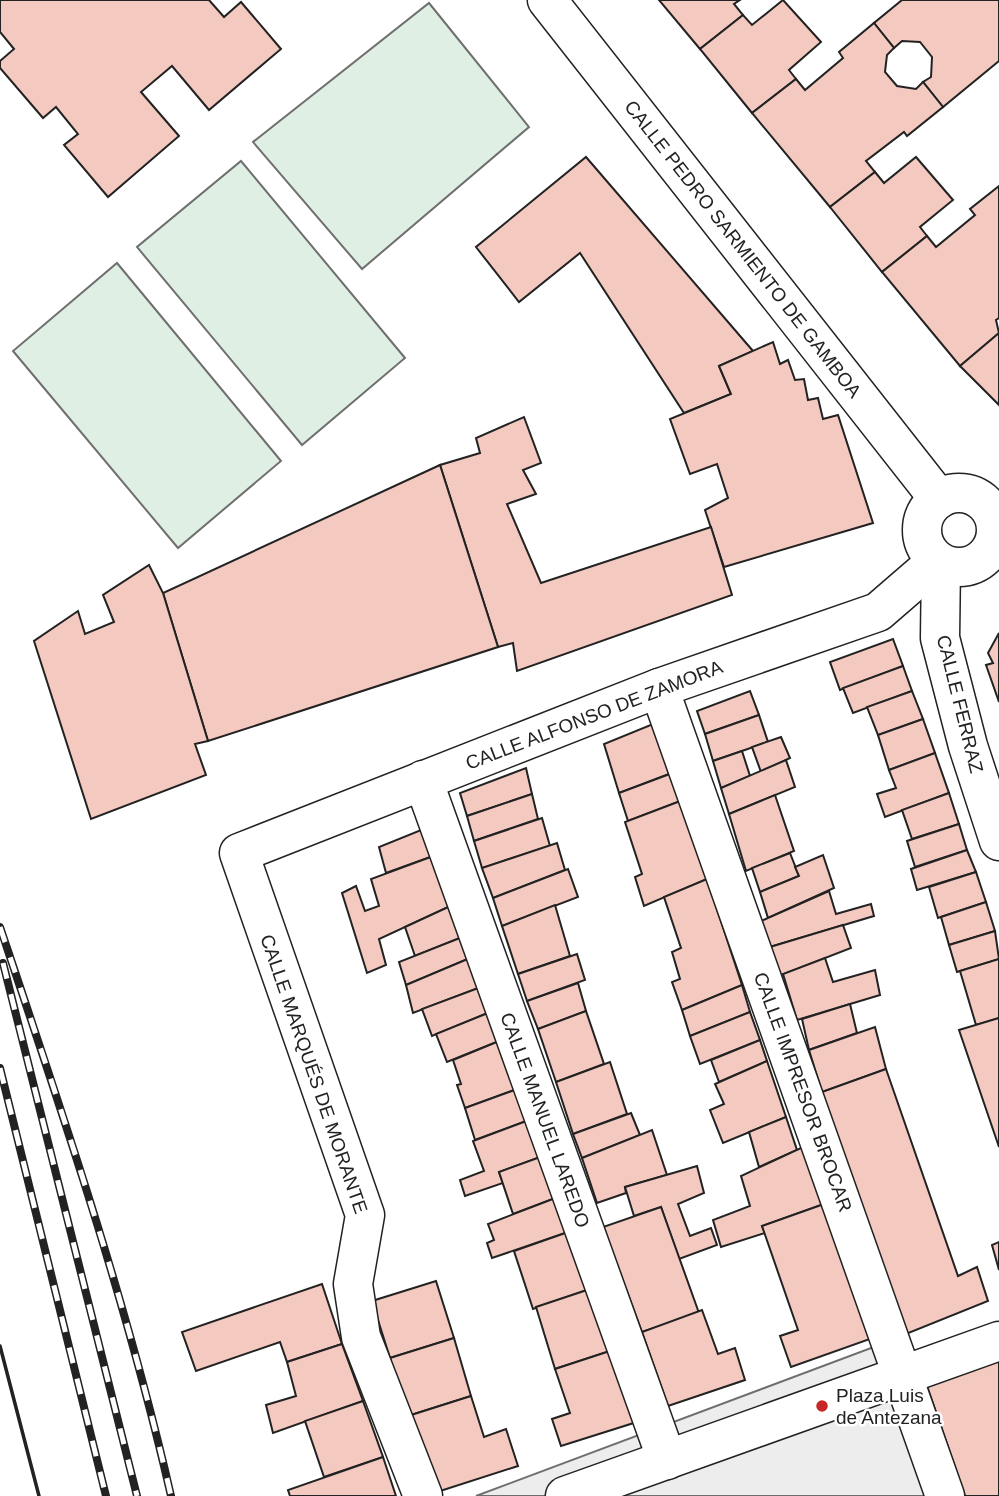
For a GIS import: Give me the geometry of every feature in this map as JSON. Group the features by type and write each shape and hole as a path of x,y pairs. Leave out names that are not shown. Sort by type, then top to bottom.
{"street":[{"name":"CALLE PEDRO SARMIENTO DE GAMBOA","path":"547,0 939,499"},
{"path":"963,493 985,503 997,523 989,553 981,561 961,568 939,562 924,544 922,524 930,505 950,494 963,493"},
{"name":"CALLE ALFONSO DE ZAMORA","path":"239,853 659,688 877,612 939,562"},
{"name":"CALLE FERRAZ","path":"939,562 940,638 968,746 999,841"},
{"name":"CALLE IMPRESOR BROCAR","path":"659,688 946,1496"},
{"name":"CALLE MANUEL LAREDO","path":"423,780 667,1460"},
{"name":"CALLE MARQUÉS DE MORANTE","path":"239,853 365,1215 353,1284 361,1337 423,1496"},
{"path":"565,1496 905,1377 999,1341"}],"green space":[{"path":"429,3 529,127 362,269 253,142"},
{"path":"241,161 405,358 302,445 137,247"},
{"path":"117,263 281,461 178,548 13,351"}],"shaded area":[{"name":"Plaza Luis de Antezana","path":"903,1336 958,1496 476,1496"}],"building":[{"path":"0,0 209,0 224,17 241,2 281,49 209,110 172,66 141,92 179,136 108,197 64,145 78,134 56,107 43,118 0,68 0,61 14,49 0,32"},
{"path":"659,0 740,0 734,4 743,15 700,49"},
{"path":"783,0 821,42 789,70 796,79 752,113 700,49 743,15 752,25"},
{"path":"902,0 999,0 999,61 943,107 923,82 931,77 932,57 920,42 902,41 894,48 874,23"},
{"path":"874,23 894,48 887,55 885,72 897,86 916,89 923,82 943,107 907,136 904,132 866,161 875,172 830,207 752,113 796,79 805,90 843,58 839,52"},
{"path":"586,157 753,351 719,366 731,394 684,413 580,253 519,302 476,247"},
{"path":"916,157 953,200 920,227 927,236 882,272 830,207 875,172 884,183"},
{"path":"999,186 999,318 996,320 999,333 960,366 882,272 927,236 936,247 975,215 970,209"},
{"path":"999,333 999,405 960,366"},
{"path":"773,342 780,364 788,360 795,380 804,379 808,400 818,398 823,419 838,415 873,523 724,567 705,510 728,498 717,464 690,474 670,419 731,394 719,366"},
{"path":"524,417 541,463 523,470 536,494 507,504 541,583 711,527 732,595 517,671 513,643 498,647 440,465 480,453 476,438"},
{"path":"440,465 498,647 208,741 163,593"},
{"path":"149,565 163,593 208,741 195,744 206,775 91,819 34,641 78,611 85,634 114,622 103,595"},
{"path":"999,633 999,702 986,665 993,663 988,653"},
{"path":"893,639 903,666 840,690 830,662"},
{"path":"903,666 912,691 853,713 843,688"},
{"path":"750,691 759,715 705,734 697,711"},
{"path":"912,691 923,719 878,735 867,707"},
{"path":"759,715 768,742 713,761 705,734"},
{"path":"923,719 935,753 889,770 878,735"},
{"path":"653,724 669,774 619,793 604,744"},
{"path":"781,737 790,758 761,772 752,747"},
{"path":"742,751 750,776 721,788 713,761"},
{"path":"935,753 949,793 885,817 877,794 896,788 889,770"},
{"path":"786,760 795,787 729,814 721,788"},
{"path":"526,768 532,794 467,816 460,793"},
{"path":"675,772 683,800 628,821 619,793"},
{"path":"949,793 959,824 912,839 902,810"},
{"path":"532,794 538,819 474,841 467,816"},
{"path":"775,795 794,851 746,871 729,814"},
{"path":"683,800 707,879 644,906 635,877 642,874 625,822"},
{"path":"542,818 550,846 482,868 474,841"},
{"path":"959,824 967,850 915,867 907,841"},
{"path":"426,828 436,855 386,873 379,847"},
{"path":"557,843 565,870 493,898 482,868"},
{"path":"967,850 976,872 917,890 911,869"},
{"path":"790,853 799,876 760,892 752,868"},
{"path":"436,855 459,902 379,939 386,965 367,973 342,893 356,886 365,911 379,906 371,879"},
{"path":"823,855 834,888 768,918 760,892 799,876 795,867"},
{"path":"568,869 578,897 502,926 493,898"},
{"path":"976,872 986,902 938,918 929,887"},
{"path":"707,879 742,985 682,1010 672,982 680,979 672,952 681,948 664,897"},
{"path":"829,891 836,914 871,904 874,916 770,947 761,921"},
{"path":"459,902 470,934 415,956 405,927"},
{"path":"986,902 995,931 949,945 941,917"},
{"path":"555,905 570,956 518,974 502,926"},
{"path":"843,925 851,948 779,976 770,947"},
{"path":"995,931 999,959 957,972 949,945"},
{"path":"470,934 470,958 406,985 399,962"},
{"path":"577,954 585,980 527,1001 518,974"},
{"path":"470,958 481,987 413,1013 406,985"},
{"path":"825,958 833,982 875,970 880,995 797,1020 783,974"},
{"path":"999,959 999,1018 976,1025 960,971"},
{"path":"578,983 586,1011 538,1029 527,1001"},
{"path":"742,985 750,1012 690,1036 682,1010"},
{"path":"481,987 490,1012 432,1036 422,1009"},
{"path":"850,1004 857,1033 809,1050 802,1019"},
{"path":"493,1011 504,1039 447,1062 436,1034"},
{"path":"586,1011 604,1064 556,1082 538,1029"},
{"path":"750,1012 760,1040 700,1064 690,1036"},
{"path":"999,1018 999,1147 959,1030"},
{"path":"875,1027 886,1069 822,1092 809,1050"},
{"path":"504,1039 520,1088 465,1108 457,1085 461,1084 453,1060"},
{"path":"760,1040 767,1061 719,1082 711,1060"},
{"path":"767,1061 786,1117 723,1143 710,1110 724,1104 715,1084"},
{"path":"610,1062 627,1114 573,1134 556,1082"},
{"path":"886,1069 958,1276 977,1267 988,1301 906,1334 822,1092"},
{"path":"520,1088 529,1120 475,1140 465,1108"},
{"path":"631,1113 640,1135 582,1158 573,1134"},
{"path":"786,1117 797,1150 759,1167 749,1132"},
{"path":"529,1120 543,1156 499,1172 503,1183 465,1196 460,1180 484,1171 473,1141"},
{"path":"652,1130 667,1175 625,1187 626,1193 597,1203 582,1158"},
{"path":"803,1147 824,1204 762,1226 765,1233 721,1247 713,1220 750,1206 741,1176"},
{"path":"543,1156 558,1197 513,1214 499,1172"},
{"path":"697,1166 704,1193 678,1204 690,1236 711,1228 717,1245 679,1259 661,1207 634,1216 625,1187"},
{"path":"558,1197 571,1231 492,1258 487,1243 494,1240 488,1224"},
{"path":"824,1204 870,1339 791,1367 780,1336 798,1330 762,1226"},
{"path":"661,1207 699,1313 642,1332 603,1227"},
{"path":"571,1231 590,1289 533,1309 514,1251"},
{"path":"999,1242 999,1270 992,1245"},
{"path":"436,1281 454,1338 390,1358 372,1301"},
{"path":"322,1284 342,1344 287,1362 280,1342 196,1371 182,1332"},
{"path":"590,1289 616,1349 555,1369 536,1307"},
{"path":"702,1310 718,1354 735,1348 745,1380 668,1406 642,1332"},
{"path":"454,1338 471,1396 408,1416 390,1358"},
{"path":"342,1344 363,1401 273,1433 266,1405 296,1396 287,1362"},
{"path":"616,1349 640,1421 561,1446 552,1419 570,1413 555,1369"},
{"path":"999,1360 999,1496 965,1496 927,1386"},
{"path":"471,1396 484,1437 506,1429 518,1466 434,1493 408,1416"},
{"path":"363,1401 383,1457 324,1477 305,1421"},
{"path":"383,1457 396,1496 290,1496 288,1490"}],"railway":[{"path":"0,927 114,1281 135,1352 171,1496"},
{"path":"3,963 137,1496"},
{"path":"0,1068 106,1496"}],"wall":[{"path":"0,1346 39,1496"}],"place":[{"name":"Plaza Luis de Antezana","path":"822,1406"}]}
